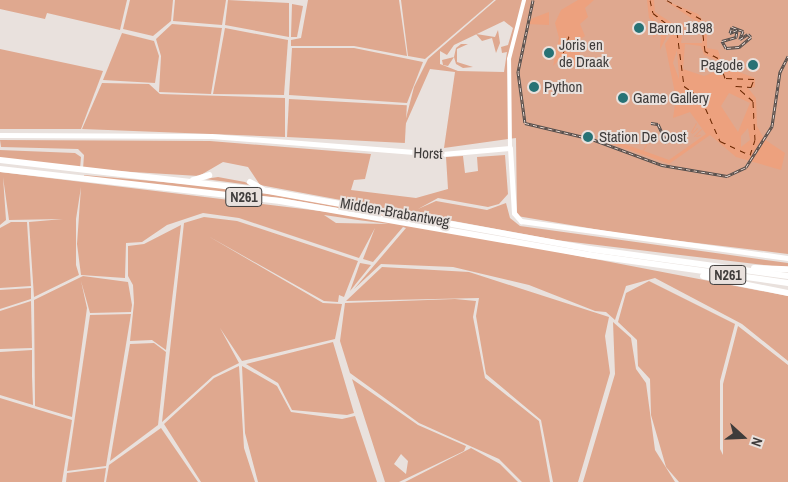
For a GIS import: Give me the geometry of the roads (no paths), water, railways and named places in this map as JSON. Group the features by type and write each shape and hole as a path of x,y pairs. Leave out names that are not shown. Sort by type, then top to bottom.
{"highway":[{"name":"Midden-Brabantweg","path":"0,160 268,191 590,249 788,276"},
{"name":"Midden-Brabantweg","path":"0,169 280,201 668,267 788,283"},
{"name":"N261","path":"185,181 209,175"},
{"name":"N261","path":"250,182 268,191"},
{"name":"N261","path":"699,264 788,269"},
{"name":"N261","path":"668,267 788,293"}],"street":[{"path":"524,0 510,54 510,148 514,213 520,222 788,258"},
{"name":"Horst","path":"0,135 211,136 423,154 510,148"}],"waterway":[{"path":"691,132 696,123"},
{"path":"692,133 697,128"},
{"path":"694,136 701,129"},
{"path":"642,152 652,133"},
{"path":"696,136 700,135"}],"railway":[{"path":"533,0 518,72 525,123 592,139 662,165 727,176 746,167 772,126 780,72 788,56"},
{"path":"732,27 743,31 740,39 748,34 751,37 739,47 726,48 722,41 736,37 737,30 730,33 732,27"},
{"path":"651,123 658,124 667,143"}],"place":[{"name":"Baron 1898","path":"639,28"},
{"name":"Joris en de Draak","path":"549,53"},
{"name":"Pagode","path":"753,65"},
{"name":"Python","path":"534,87"},
{"name":"Game Gallery","path":"623,98"},
{"name":"Station De Oost","path":"588,137"}]}
